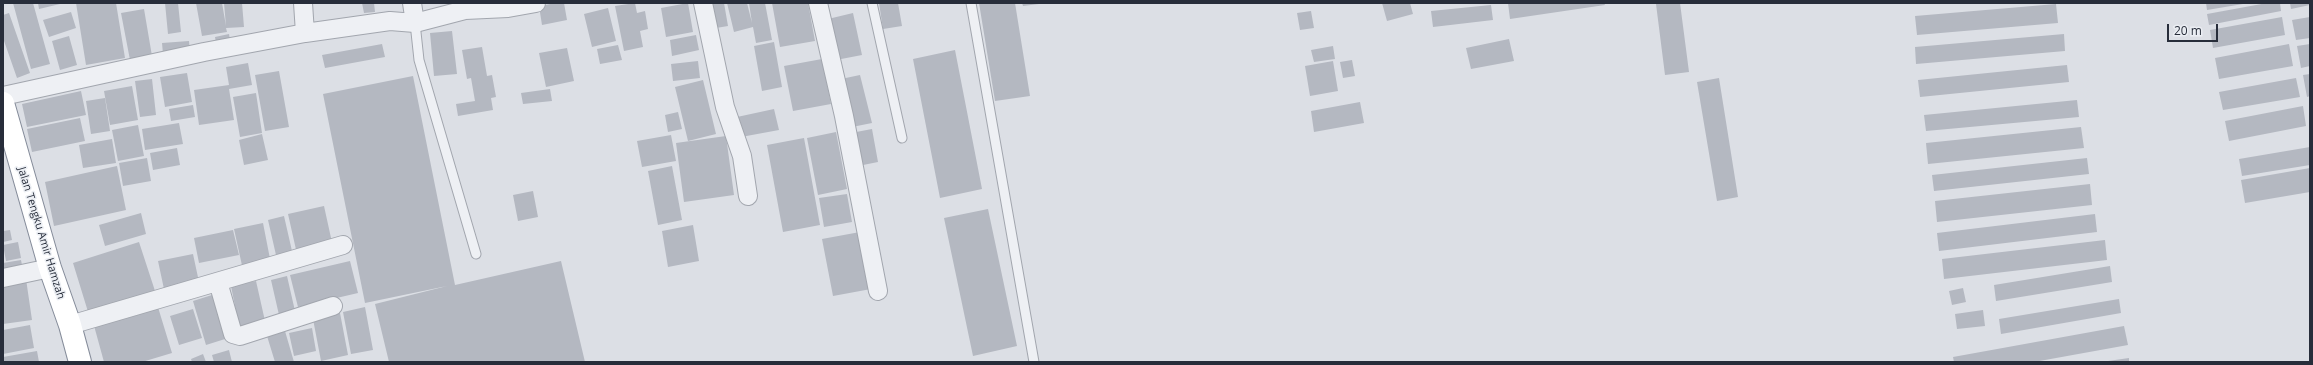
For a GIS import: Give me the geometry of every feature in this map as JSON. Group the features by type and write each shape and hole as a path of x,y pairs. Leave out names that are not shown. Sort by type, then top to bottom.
{"highway":[{"name":"Jalan Tengku Amir Hamzah","path":"3,103 50,268 70,325 80,362"}],"street":[{"path":"303,3 305,33"},
{"path":"412,3 415,23"},
{"path":"3,96 204,52 305,33 390,21 415,23 465,10 536,3"},
{"path":"703,3 726,107 742,156 748,196"},
{"path":"818,3 844,116 878,291"},
{"path":"70,325 343,245"},
{"path":"3,278 50,268"},
{"path":"218,282 233,334 240,336 333,306"}],"lane":[{"path":"872,3 902,138"},
{"path":"972,3 1034,362"},
{"path":"415,23 419,60 476,254"}],"building":[{"path":"13,3 33,3 50,64 31,69"},
{"path":"38,3 60,3 60,4 39,9"},
{"path":"76,3 116,3 125,58 86,65"},
{"path":"165,3 178,3 181,32 168,34"},
{"path":"196,3 222,3 226,26 224,3 242,3 244,27 226,28 227,32 202,36"},
{"path":"362,3 374,3 375,12 364,13"},
{"path":"564,3 567,20 542,25 539,6"},
{"path":"635,3 637,13 645,11 648,29 640,31 643,47 624,51 615,6"},
{"path":"688,3 693,32 666,37 661,8"},
{"path":"708,3 724,3 728,26 716,28"},
{"path":"727,3 747,3 752,23 749,3 765,3 772,40 756,43 753,27 734,32"},
{"path":"772,3 808,3 815,41 780,47"},
{"path":"879,3 898,3 902,26 883,29"},
{"path":"979,3 1015,3 1030,96 995,101"},
{"path":"1022,3 1039,3 1039,4 1023,6"},
{"path":"1382,3 1410,3 1413,14 1387,21"},
{"path":"1508,3 1604,3 1605,5 1510,19"},
{"path":"1680,3 1689,72 1665,75 1656,4"},
{"path":"2206,3 2243,3 2243,4 2207,10"},
{"path":"2267,3 2280,3 2281,11 2209,25 2207,14"},
{"path":"2290,3 2310,3 2310,5 2291,9"},
{"path":"2056,4 2058,23 1917,35 1915,16"},
{"path":"1491,5 1493,20 1433,27 1431,11"},
{"path":"608,8 616,41 592,47 584,14"},
{"path":"144,9 152,56 130,60 121,13"},
{"path":"1311,11 1314,28 1300,30 1297,13"},
{"path":"71,12 76,28 49,37 43,20"},
{"path":"9,13 30,73 17,78 3,38 3,15"},
{"path":"853,13 862,55 836,60 828,19"},
{"path":"2282,17 2285,35 2213,48 2210,30"},
{"path":"2310,17 2310,38 2296,40 2292,20"},
{"path":"452,31 457,74 434,76 430,33"},
{"path":"229,34 231,46 217,48 215,37"},
{"path":"2064,34 2065,51 1916,64 1915,47"},
{"path":"696,35 699,50 672,56 670,40"},
{"path":"69,36 77,65 60,70 52,41"},
{"path":"1509,39 1514,61 1471,69 1466,48"},
{"path":"189,41 190,52 163,54 162,43"},
{"path":"774,42 782,87 762,91 754,46"},
{"path":"382,44 385,57 325,68 322,55"},
{"path":"2289,44 2293,66 2219,79 2215,58"},
{"path":"2310,44 2310,66 2301,68 2297,46"},
{"path":"618,45 622,60 600,64 597,49"},
{"path":"1333,46 1335,59 1314,62 1311,50"},
{"path":"482,47 487,76 492,75 496,97 491,98 493,110 458,116 456,104 475,101 471,78 467,79 462,50"},
{"path":"567,48 574,81 546,87 539,53"},
{"path":"955,50 982,189 940,198 913,59"},
{"path":"822,59 831,104 793,111 784,66"},
{"path":"1352,60 1355,76 1343,78 1340,62"},
{"path":"698,61 700,78 673,81 671,64"},
{"path":"1333,61 1338,91 1310,96 1305,66"},
{"path":"248,63 252,85 229,89 234,120 199,125 194,90 229,85 226,67"},
{"path":"2067,65 2069,82 1920,97 1918,80"},
{"path":"279,71 289,127 265,131 255,75"},
{"path":"187,73 192,102 165,107 160,77"},
{"path":"2310,74 2310,96 2307,97 2303,75"},
{"path":"860,75 872,123 852,127 841,79"},
{"path":"413,76 455,285 561,261 585,362 389,362 375,304 447,286 365,303 323,94"},
{"path":"1719,78 1738,197 1717,201 1697,82"},
{"path":"2296,78 2300,97 2223,110 2219,92"},
{"path":"152,79 156,115 140,117 135,81"},
{"path":"703,80 716,134 688,141 675,87"},
{"path":"132,86 138,120 110,125 104,91"},
{"path":"550,89 552,101 523,104 521,93"},
{"path":"81,91 86,115 27,127 22,104"},
{"path":"256,93 262,133 240,137 233,97"},
{"path":"105,98 110,131 91,134 86,101"},
{"path":"2077,100 2079,117 1926,131 1924,115"},
{"path":"1360,102 1364,123 1314,132 1311,111"},
{"path":"193,105 195,117 171,121 169,109"},
{"path":"2303,106 2306,126 2229,141 2225,121"},
{"path":"774,109 779,130 741,137 737,117"},
{"path":"678,112 682,129 668,132 665,115"},
{"path":"80,118 85,141 32,152 27,129"},
{"path":"179,123 183,144 145,150 142,129"},
{"path":"138,125 144,156 118,161 112,130"},
{"path":"2081,127 2084,148 1928,164 1926,143"},
{"path":"872,129 878,162 858,166 851,133"},
{"path":"836,132 847,189 818,195 807,138"},
{"path":"262,134 268,160 244,165 239,140"},
{"path":"671,135 676,161 642,167 637,141"},
{"path":"726,136 734,195 684,202 676,143"},
{"path":"804,138 820,225 783,232 767,145"},
{"path":"112,139 116,163 83,168 79,145"},
{"path":"2310,147 2310,165 2242,176 2239,159"},
{"path":"177,148 180,165 153,170 150,153"},
{"path":"147,158 151,181 123,186 119,163"},
{"path":"2087,158 2089,174 1934,191 1932,175"},
{"path":"117,166 126,210 54,226 45,182"},
{"path":"672,166 682,220 658,225 648,171"},
{"path":"2310,168 2310,192 2245,203 2241,180"},
{"path":"2090,184 2092,205 1937,222 1935,201"},
{"path":"533,191 538,217 518,221 513,195"},
{"path":"847,194 852,222 824,227 819,198"},
{"path":"324,206 333,247 297,254 288,214"},
{"path":"988,209 1017,346 973,356 944,218"},
{"path":"141,213 146,234 105,246 99,225"},
{"path":"2095,214 2097,232 1939,251 1937,233"},
{"path":"284,216 292,251 276,255 268,220"},
{"path":"263,223 271,264 243,270 234,229"},
{"path":"693,225 699,261 668,267 662,231"},
{"path":"10,230 12,240 3,242 3,231"},
{"path":"233,230 239,255 199,263 194,238"},
{"path":"860,232 871,289 833,296 822,239"},
{"path":"2105,240 2107,260 1944,279 1942,259"},
{"path":"18,242 21,258 6,261 3,245"},
{"path":"139,242 156,294 89,315 73,263"},
{"path":"193,254 199,282 164,289 158,261"},
{"path":"21,260 23,270 3,274 3,263"},
{"path":"350,261 358,293 298,307 290,275"},
{"path":"2110,266 2112,282 1996,301 1994,285"},
{"path":"287,276 295,311 279,315 271,280"},
{"path":"26,279 32,320 3,324 3,283"},
{"path":"256,281 265,321 239,326 231,286"},
{"path":"1963,288 1966,302 1952,305 1949,291"},
{"path":"212,295 225,339 206,345 193,301"},
{"path":"2119,299 2121,313 2001,334 1999,319"},
{"path":"157,304 172,353 142,362 104,362 93,322"},
{"path":"365,307 373,350 351,354 343,312"},
{"path":"193,309 202,338 179,345 170,316"},
{"path":"1983,310 1985,326 1957,329 1955,314"},
{"path":"340,313 348,355 321,361 313,319"},
{"path":"30,325 34,348 3,354 3,330"},
{"path":"2124,326 2128,345 2034,362 1954,362 1953,357"},
{"path":"312,328 316,351 294,356 289,333"},
{"path":"285,331 294,362 275,362 267,336"},
{"path":"229,350 232,362 214,362 212,355"},
{"path":"37,351 39,362 3,362 3,357"},
{"path":"203,354 206,362 192,362 191,359"},
{"path":"2129,358 2129,362 2108,362 2108,361"}]}
